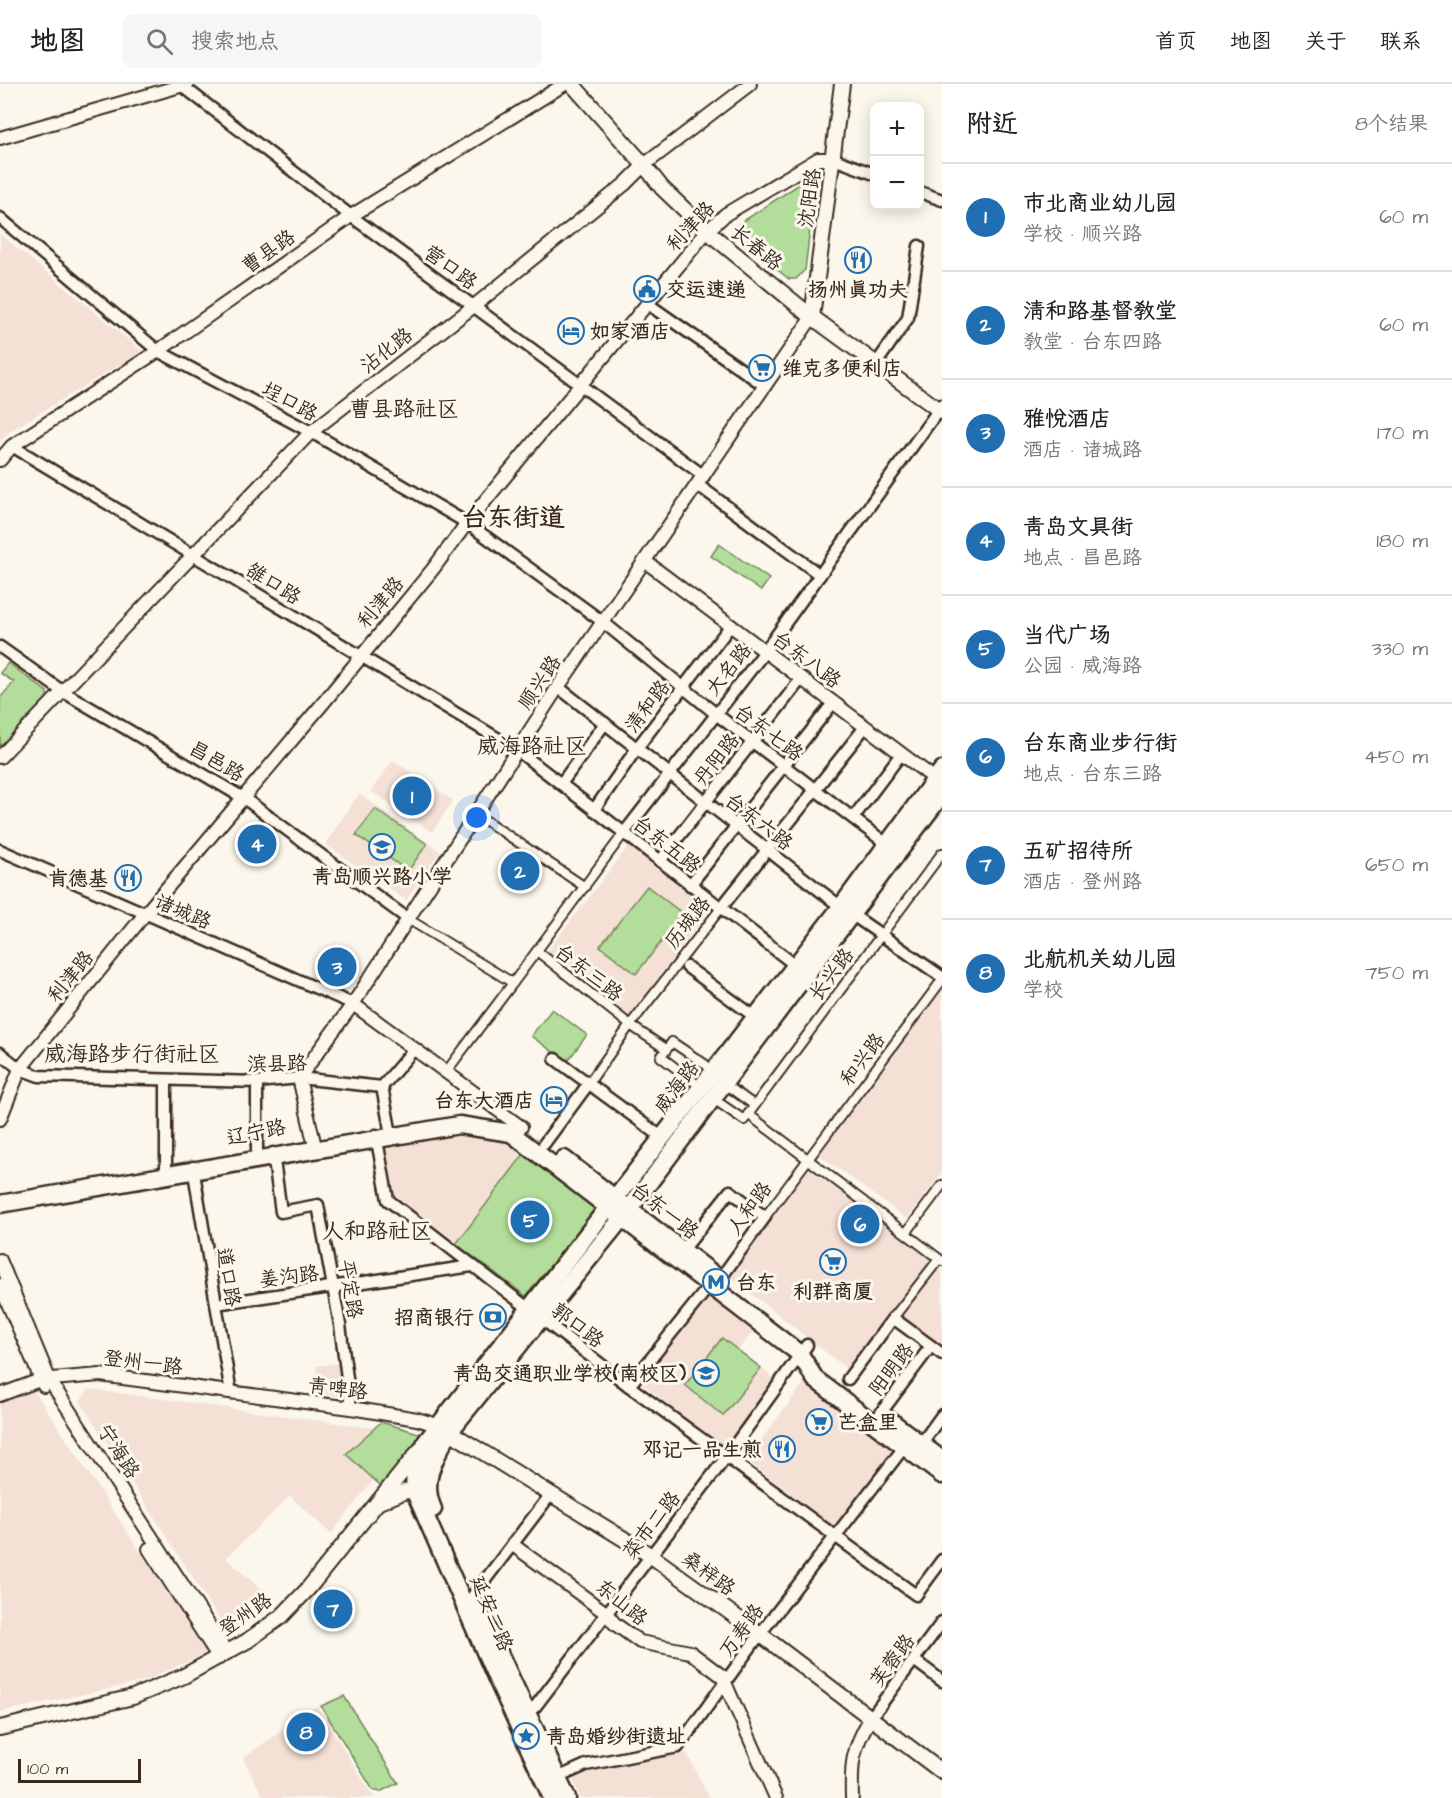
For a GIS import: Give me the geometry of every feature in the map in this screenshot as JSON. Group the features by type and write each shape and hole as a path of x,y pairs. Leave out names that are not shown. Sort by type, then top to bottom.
{"main road":[{"name":"长春路","path":"572,84 662,188 707,231 812,317 941,409"},
{"name":"沈阳路","path":"812,317 842,84"},
{"name":"威海路","path":"620,1208 663,1138 795,965 846,910 888,845 939,784"},
{"name":"威海路","path":"445,1429 620,1208 939,784"},
{"name":"辽宁路","path":"268,1154 314,1142 459,1125 516,1130"},
{"name":"台东一路","path":"516,1130 804,1350 822,1370 912,1442 942,1475"},
{"name":"台东一路","path":"516,1130 544,1144 620,1208 683,1250 715,1282"},
{"name":"辽宁路","path":"2,1202 193,1170 381,1133"},
{"name":"辽宁路","path":"2,1202 166,1172 193,1170"},
{"name":"台东一路","path":"804,1350 815,1379 942,1460"},
{"name":"登州路","path":"0,1728 134,1697 223,1655 282,1616 316,1580 370,1509 426,1442 445,1429"},
{"path":"421,1493 445,1429"},
{"name":"桑梓路","path":"445,1429 650,1555 760,1634 942,1772"},
{"path":"421,1493 415,1467 426,1442"},
{"path":"370,1509 394,1495 421,1493"},
{"name":"延安二路","path":"421,1493 520,1714 552,1798"},
{"name":"延安二路","path":"520,1714 567,1798"}],"street":[{"name":"营口路","path":"183,84 351,216 580,384 820,575"},
{"path":"0,138 183,84"},
{"name":"曹县路","path":"0,460 12,446 158,351 351,216 566,84"},
{"name":"沾化路","path":"0,758 311,432 474,306 625,184 644,165 750,84"},
{"name":"利津路","path":"0,1119 20,1070 145,914 245,798 433,569 466,523 707,231 726,214 818,159 834,159"},
{"path":"834,159 870,172"},
{"path":"924,193 942,200"},
{"name":"埕口路","path":"0,218 158,351 311,432 466,523 603,622"},
{"path":"876,364 908,318 919,246"},
{"path":"648,304 765,386"},
{"name":"顺兴路","path":"299,1078 353,1004 558,687 812,317"},
{"name":"大名路","path":"537,951 624,833 764,653 941,409"},
{"name":"雒口路","path":"12,446 194,554 359,657 517,750"},
{"name":"台东八路","path":"645,563 939,784"},
{"name":"台东七路","path":"603,622 716,714 888,845"},
{"name":"清和路","path":"594,810 637,748 730,627"},
{"name":"昌邑路","path":"0,647 62,691 245,798 408,919"},
{"name":"丹阳路","path":"660,861 800,680"},
{"name":"台东六路","path":"558,687 846,910 942,979"},
{"path":"690,885 832,704"},
{"path":"561,784 605,723"},
{"name":"历城路","path":"544,1144 630,1025 864,729"},
{"name":"台东五路","path":"517,750 795,965"},
{"path":"853,818 900,755"},
{"path":"476,814 585,887"},
{"name":"诸城路","path":"0,850 353,1004"},
{"name":"长兴路","path":"748,1114 942,853"},
{"path":"408,919 513,983 446,1071"},
{"name":"台东三路","path":"513,983 537,951 630,1025 666,1049"},
{"path":"687,967 755,1017"},
{"name":"和兴路","path":"808,1159 942,979"},
{"name":"台东一路","path":"353,1004 446,1071 516,1130"},
{"path":"693,1081 661,1057 666,1049 672,1042 706,1065"},
{"path":"381,1133 382,1087 414,1049"},
{"name":"滨县路","path":"0,1053 20,1070 39,1076 257,1082 299,1078 382,1087"},
{"path":"555,1059 663,1138"},
{"path":"299,1078 314,1142"},
{"path":"166,1081 166,1172"},
{"path":"257,1082 268,1154"},
{"path":"726,1085 754,1105"},
{"path":"715,1100 744,1120 748,1114 941,1260 893,1318 848,1379"},
{"name":"郭口路","path":"381,1133 388,1200 535,1315 916,1595 942,1560"},
{"name":"平定路","path":"268,1154 281,1212 318,1205 351,1408"},
{"name":"人和路","path":"629,1386 715,1282 808,1159"},
{"name":"道口路","path":"193,1170 231,1393"},
{"path":"906,1233 942,1185"},
{"path":"683,1250 730,1191 765,1217"},
{"name":"宁海路","path":"0,1260 45,1380"},
{"name":"姜沟路","path":"216,1304 472,1266"},
{"name":"宁海路","path":"0,1285 45,1380 223,1655"},
{"path":"893,1318 942,1354"},
{"name":"阳明路","path":"879,1414 931,1346"},
{"name":"菜市二路","path":"520,1714 535,1707 727,1456 804,1350"},
{"name":"登州一路","path":"45,1380 100,1375 231,1393"},
{"path":"0,1395 45,1380"},
{"name":"青啤路","path":"231,1393 417,1419 445,1429"},
{"name":"万寿路","path":"557,1778 586,1765 678,1747 835,1535 912,1442 942,1415"},
{"path":"470,1601 551,1494"},
{"name":"东山路","path":"513,1545 606,1613 640,1642 690,1652 722,1676 776,1798"},
{"name":"芙蓉路","path":"870,1719 942,1622"},
{"path":"914,1660 942,1681"},
{"path":"852,1798 851,1763 857,1740 870,1719"}],"shaded area":[{"path":"0,234 142,351 10,431 0,442"},
{"path":"393,760 453,801 432,832 371,791"},
{"name":"青岛顺兴路小学","path":"359,794 440,851 406,900 325,844"},
{"path":"631,843 712,905 629,1019 546,953"},
{"path":"938,986 942,989 942,1173 907,1219 814,1151"},
{"path":"460,1127 509,1137 527,1150 526,1296 394,1194 384,1138"},
{"name":"利群商厦","path":"803,1165 933,1259 847,1369 725,1273"},
{"name":"利群商厦","path":"939,1264 942,1266 942,1349 901,1317"},
{"name":"青岛交通职业学校(南校区)","path":"710,1293 755,1329 739,1349 778,1382 722,1449 638,1380"},
{"path":"341,1363 345,1392 341,1396 320,1393 316,1366"},
{"name":"芒盒里","path":"804,1383 893,1450 836,1527 746,1460"},
{"path":"31,1386 207,1653 141,1682 0,1712 0,1396"},
{"path":"89,1389 410,1433 331,1534 290,1496 226,1558 276,1603 230,1636 80,1401"},
{"path":"317,1706 374,1798 264,1798 243,1758"},
{"path":"687,1753 709,1798 581,1798 572,1778 591,1769"}],"green space":[{"path":"809,181 814,195 805,270 796,279 789,279 735,236 739,224 801,183"},
{"path":"719,544 769,579 761,591 711,556"},
{"path":"8,663 47,692 47,698 0,748 0,698 14,682 0,673"},
{"path":"375,809 427,844 408,871 356,835"},
{"path":"647,886 683,914 636,974 600,946"},
{"path":"552,1009 587,1035 567,1062 531,1036"},
{"path":"527,1150 598,1206 526,1296 456,1244"},
{"path":"722,1338 761,1368 723,1416 685,1385"},
{"path":"381,1422 422,1434 381,1486 346,1454"},
{"path":"344,1696 398,1783 380,1792 373,1790 321,1706"}],"place":[{"name":"扬州真功夫","path":"858,260"},
{"name":"交运速递","path":"647,289"},
{"name":"如家酒店","path":"571,331"},
{"name":"维克多便利店","path":"762,368"},
{"name":"市北商业幼儿园","path":"412,796"},
{"name":"青岛文具街","path":"257,844"},
{"name":"青岛顺兴路小学","path":"382,847"},
{"name":"清和路基督教堂","path":"520,871"},
{"name":"肯德基","path":"128,878"},
{"name":"雅悦酒店","path":"337,967"},
{"name":"台东大酒店","path":"554,1100"},
{"name":"当代广场","path":"530,1220"},
{"name":"台东商业步行街","path":"860,1224"},
{"name":"利群商厦","path":"833,1262"},
{"name":"台东","path":"716,1282"},
{"name":"招商银行","path":"493,1317"},
{"name":"青岛交通职业学校(南校区)","path":"706,1373"},
{"name":"芒盒里","path":"819,1422"},
{"name":"邓记一品生煎","path":"782,1449"},
{"name":"五矿招待所","path":"333,1609"},
{"name":"北航机关幼儿园","path":"306,1732"},
{"name":"青岛婚纱街遗址","path":"526,1736"}],"district":[{"name":"曹县路社区","path":"404,408"},
{"name":"台东街道","path":"513,517"},
{"name":"威海路社区","path":"532,745"},
{"name":"威海路步行街社区","path":"132,1053"},
{"name":"人和路社区","path":"377,1230"}]}
